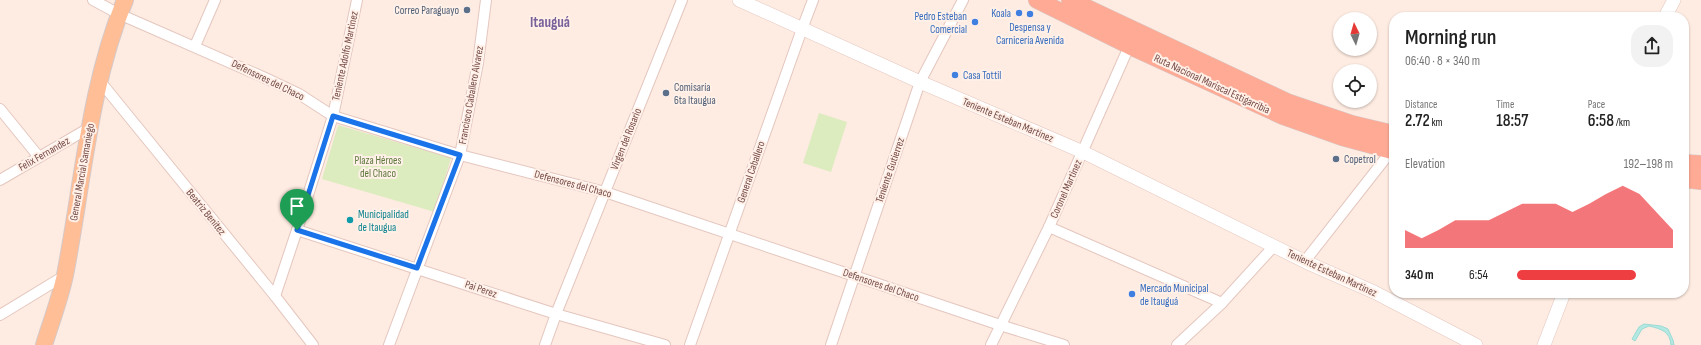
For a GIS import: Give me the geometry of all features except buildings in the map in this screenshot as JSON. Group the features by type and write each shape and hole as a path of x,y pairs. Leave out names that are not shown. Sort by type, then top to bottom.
{"highway":[{"name":"Ruta Nacional Mariscal Estigarribia","path":"1037,0 1133,38"},
{"name":"Ruta Nacional Mariscal Estigarribia","path":"1070,0 1133,38 1282,116 1342,137 1389,144"},
{"path":"1689,163 1701,164"},
{"path":"1689,180 1701,181"}],"main road":[{"name":"General Marcial Samaniego","path":"44,345 64,276 89,128 99,80 122,7"}],"street":[{"name":"Defensores del Chaco","path":"93,0 122,7 195,46 299,94 333,116 460,155 605,192 1000,325 1064,345"},
{"path":"195,46 215,0"},
{"name":"Teniente Adolfo Martinez","path":"275,296 333,116 357,0"},
{"name":"Francisco Caballero Alvarez","path":"389,345 460,155 478,63 486,0"},
{"name":"Virgen del Rosario","path":"545,345 556,314 682,0"},
{"name":"Teniente Esteban Martinez","path":"739,0 920,82 1083,152 1305,261 1374,292 1476,345"},
{"name":"General Caballero","path":"690,345 813,0"},
{"name":"Teniente Gutierrez","path":"830,345 920,82 963,0"},
{"path":"1668,12 1674,0"},
{"name":"Coronel Martinez","path":"991,345 1049,227 1133,38"},
{"name":"Beatriz Benitez","path":"99,80 275,296 313,345"},
{"path":"0,109 39,157"},
{"name":"Felix Fernandez","path":"0,180 89,128"},
{"path":"1305,261 1389,150"},
{"path":"1049,227 1222,303"},
{"name":"Pai Perez","path":"297,230 556,314 665,345"},
{"name":"Teniente Esteban Martinez","path":"1177,345 1222,303 1274,246"},
{"path":"0,315 64,276"},
{"path":"1544,345 1562,298"}],"green space":[{"path":"819,113 847,122 831,172 803,163"},
{"name":"Plaza Héroes del Chaco","path":"338,125 451,158 435,212 322,179"}],"water":[{"path":"1644,324 1661,326 1668,329 1674,345 1671,345 1669,337 1664,331 1649,326 1642,329 1635,341 1632,339 1639,327"}],"place":[{"name":"Correo Paraguayo","path":"467,10"},
{"name":"Koala","path":"1019,13"},
{"name":"Despensa y Carnicería Avenida","path":"1030,14"},
{"name":"Pedro Esteban Comercial","path":"975,22"},
{"name":"Casa Tottil","path":"955,75"},
{"name":"Comisaría 6ta Itaugua","path":"666,93"},
{"name":"Copetrol","path":"1336,159"},
{"name":"Municipalidad de Itaugua","path":"350,220"},
{"name":"Mercado Municipal de Itauguá","path":"1132,294"}],"district":[{"name":"Itauguá","path":"550,22"}],"route":[{"path":"333,116 460,155 417,268 297,230 333,116"}]}
